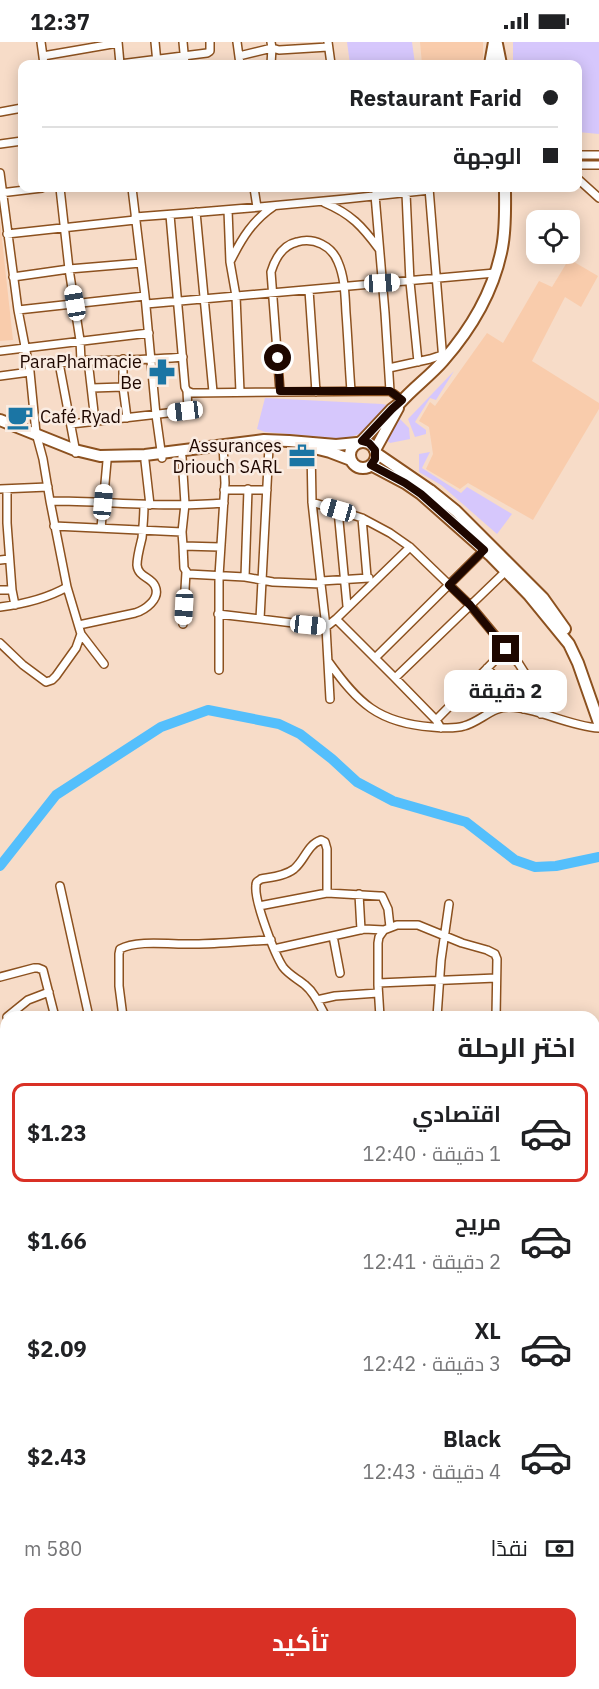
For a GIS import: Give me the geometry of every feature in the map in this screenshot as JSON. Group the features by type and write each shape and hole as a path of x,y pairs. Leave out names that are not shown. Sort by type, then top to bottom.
{"main road":[{"path":"491,60 495,42"},
{"path":"495,42 500,60"},
{"path":"351,460 352,446 360,442 401,401 471,324 484,300 500,258 504,234 505,192"},
{"path":"0,427 37,438 92,460 145,461 162,455 224,448 311,447 351,460 360,468 368,467 375,459 376,451 401,401"},
{"path":"0,420 37,438"},
{"path":"76,452 100,456 182,457 264,440 336,445 369,443 376,451 456,511 543,598 572,639 585,664 599,702"},
{"path":"371,465 421,494 506,571 545,613 569,644 599,723"}],"street":[{"path":"41,42 43,60 118,42 120,60"},
{"path":"155,42 157,60"},
{"path":"183,42 185,60 210,51 210,42"},
{"path":"237,42 239,60"},
{"path":"238,56 272,45 282,51 301,45 328,44 330,60"},
{"path":"271,60 272,45"},
{"path":"0,112 18,109"},
{"path":"0,144 18,142"},
{"path":"582,155 599,155"},
{"path":"582,165 599,165"},
{"path":"0,173 13,277 30,372 37,438 54,526 67,587 81,634 104,664"},
{"path":"582,183 599,198"},
{"path":"1,193 18,191"},
{"path":"60,192 69,269 84,361 92,388 95,421"},
{"path":"132,192 162,455"},
{"path":"255,192 257,207"},
{"path":"7,234 170,214 323,202 352,195 412,192"},
{"path":"389,368 442,358 430,192"},
{"path":"406,193 410,282 418,362"},
{"path":"375,195 390,391"},
{"path":"323,202 344,212 359,223 379,249"},
{"path":"230,262 257,219 276,205"},
{"path":"228,210 230,262 236,296 240,392"},
{"path":"196,212 213,392"},
{"path":"71,424 156,415 188,409 170,214"},
{"path":"280,391 271,272 280,253 289,245 305,240 320,243 330,249 339,263 344,287 351,391"},
{"path":"13,277 69,269 141,263"},
{"path":"18,310 75,303 204,299 495,273"},
{"path":"309,290 316,392"},
{"path":"0,351 149,333"},
{"path":"76,452 60,363 183,357"},
{"path":"123,359 123,387 127,418"},
{"path":"0,376 30,372"},
{"path":"92,388 123,387"},
{"path":"187,391 192,393 390,391 401,401"},
{"path":"260,619 269,447"},
{"path":"311,447 312,502 326,627 330,699"},
{"path":"219,670 218,614 224,503 224,448"},
{"path":"182,457 185,504 182,532 186,572 183,624"},
{"path":"101,528 107,461"},
{"path":"79,625 143,611 153,601 155,585 138,568 147,505 145,461"},
{"path":"15,605 4,524 3,489 48,487"},
{"path":"245,577 248,489"},
{"path":"224,490 267,490"},
{"path":"50,501 147,505 224,503"},
{"path":"312,502 362,518 410,547 470,605 506,649 526,675 538,699 541,714"},
{"path":"338,510 347,606"},
{"path":"362,518 371,579"},
{"path":"54,526 182,532"},
{"path":"183,546 220,547"},
{"path":"218,614 326,627 336,619 371,579 410,547"},
{"path":"375,658 484,550"},
{"path":"0,560 9,559"},
{"path":"395,678 506,571"},
{"path":"186,572 188,574 245,577 261,581 321,583 345,579 371,579"},
{"path":"0,607 52,596 67,587"},
{"path":"0,590 12,590"},
{"path":"336,619 436,720 441,728"},
{"path":"0,643 23,665 46,682 56,676 78,644 81,634"},
{"path":"436,720 506,649"},
{"path":"328,661 354,695 369,708 405,723 441,728 458,727 507,706 577,725 599,728"},
{"path":"488,668 524,709"},
{"path":"470,685 494,710"},
{"path":"323,1011 306,986 284,967 274,949 255,884 292,870 304,858 310,846 321,840 325,842 327,849 327,893"},
{"path":"60,886 88,1011"},
{"path":"260,906 327,893 382,896 388,909 387,929 379,937 380,1011"},
{"path":"359,894 361,930"},
{"path":"437,1011 438,980 449,904"},
{"path":"274,949 361,930 387,929 405,924 418,925 495,954 497,959 496,1011"},
{"path":"333,936 340,973"},
{"path":"122,1011 119,986 119,954 123,947 144,944 271,940"},
{"path":"0,977 41,968 45,974 54,1011"},
{"path":"378,983 496,978"},
{"path":"14,1011 28,1000 49,992"},
{"path":"317,1000 334,996 378,993"}],"shaded area":[{"path":"347,42 412,42 414,60 349,60"},
{"path":"420,42 483,42 483,60 422,60"},
{"path":"513,42 599,42 599,134 582,132 582,60 513,60"},
{"path":"0,221 13,340 0,341"},
{"path":"566,264 578,264 598,276 581,307 565,297 532,361 599,403 599,409 533,520 468,483 460,489 426,469 433,454 429,427 419,421 430,402 435,406 487,333 503,343 539,281 552,287"},
{"path":"454,371 436,400 430,398 415,422 426,430 426,434 415,437 408,419"},
{"path":"265,398 387,405 365,432 345,439 265,432 257,429"},
{"path":"400,419 409,428 410,439 390,443 386,440"},
{"path":"430,452 422,468 461,493 467,487 512,514 497,534 441,485 419,472 419,454"}],"waterway":[{"path":"0,866 56,795 161,727 208,710 279,724 300,734 357,782 393,801 466,822 515,860 535,867 556,866 599,857"}],"place":[{"name":"ParaPharmacie Be","path":"162,372"},
{"name":"Café Ryad","path":"20,417"},
{"name":"Assurances Driouch SARL","path":"302,456"}],"route":[{"path":"278,358 280,391 390,391 402,400 362,441 374,447 376,456 371,465 421,494 484,550 449,585 470,605 506,649"}]}
